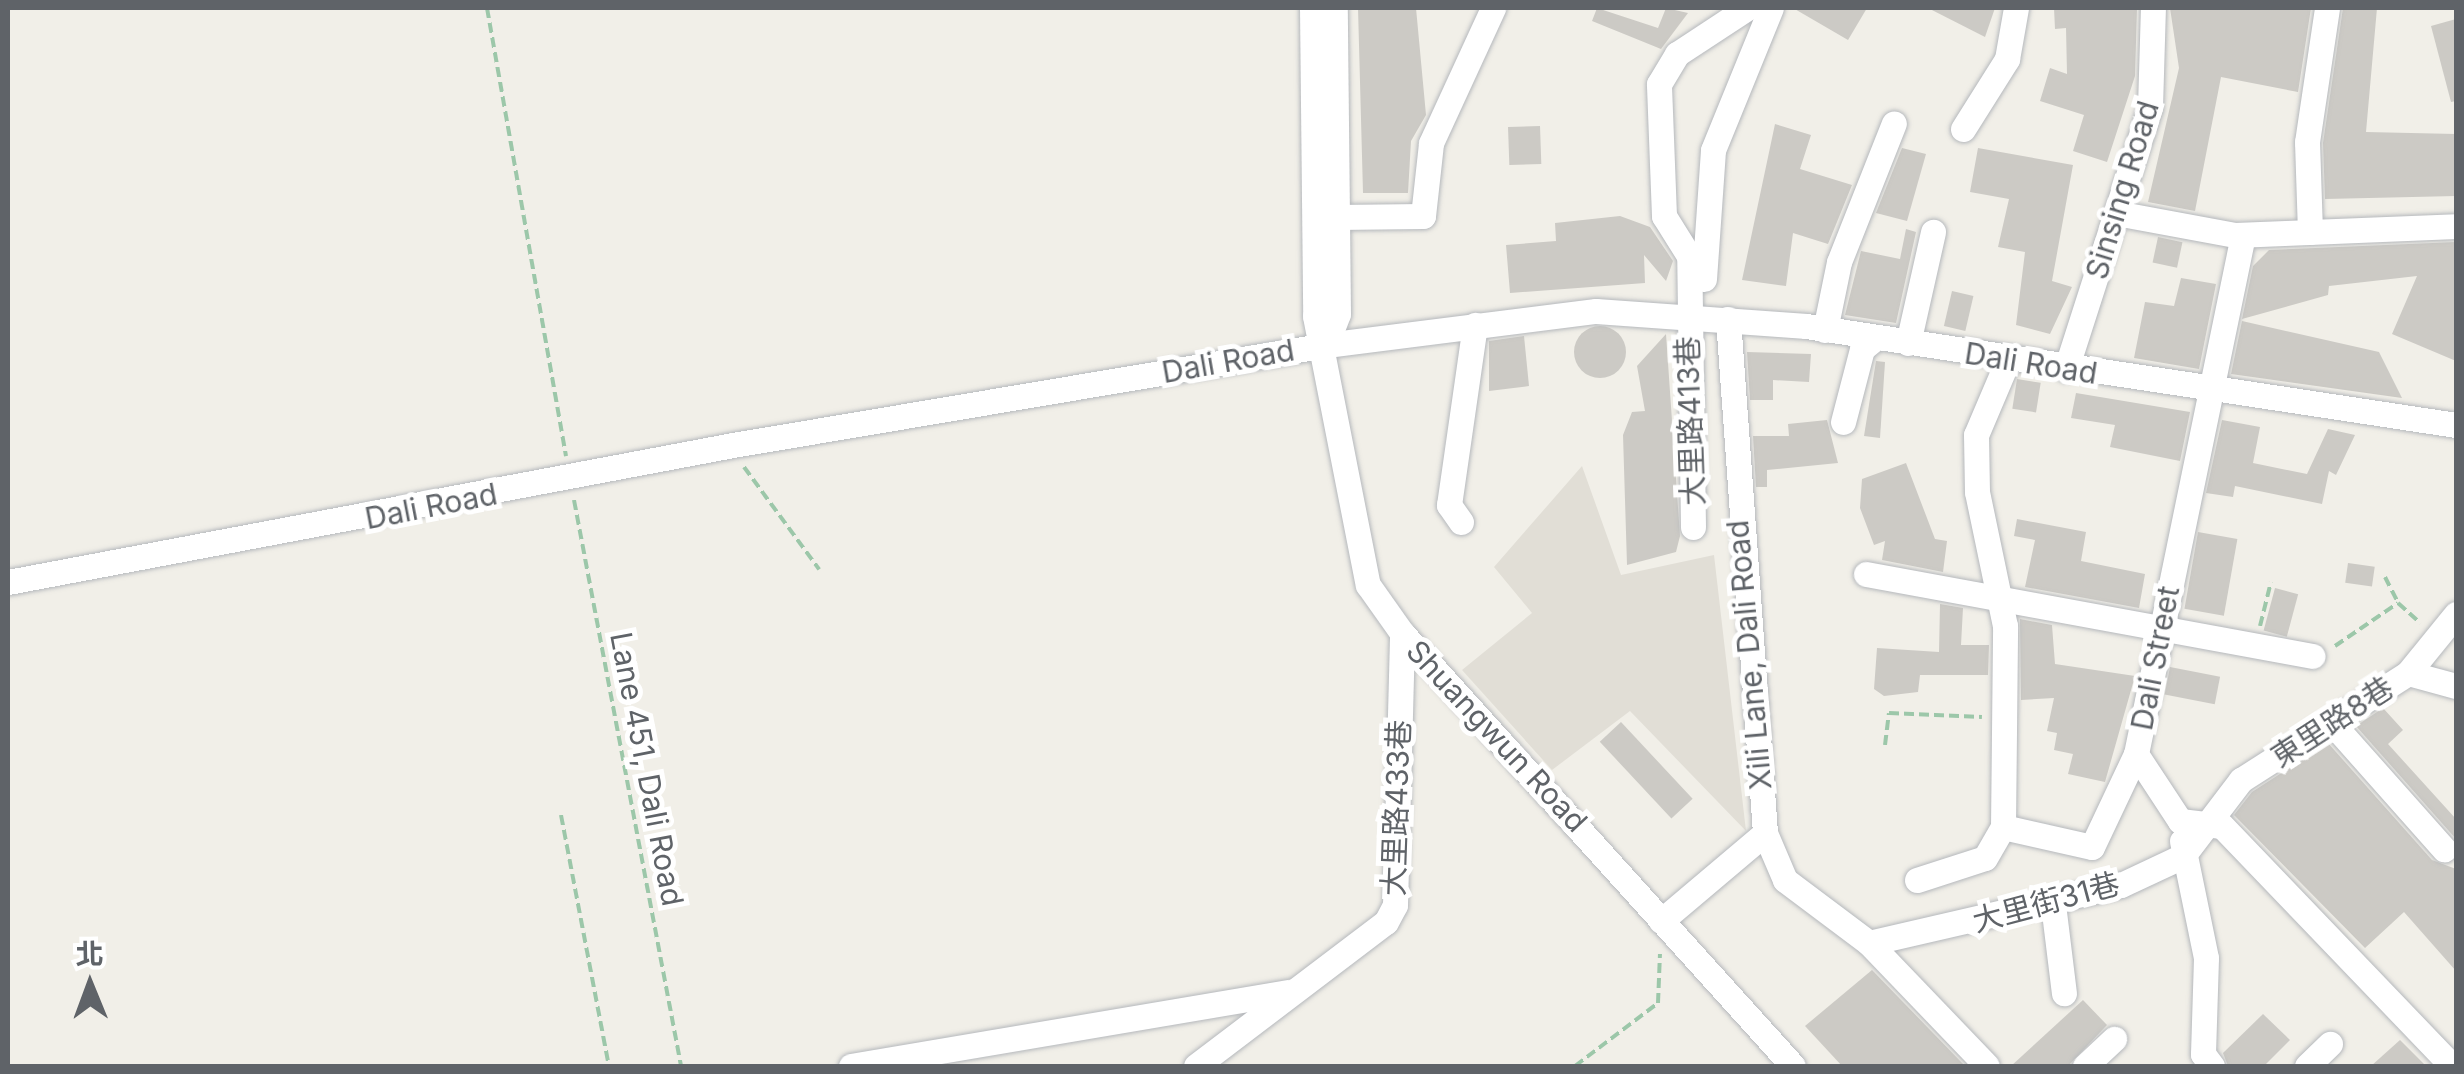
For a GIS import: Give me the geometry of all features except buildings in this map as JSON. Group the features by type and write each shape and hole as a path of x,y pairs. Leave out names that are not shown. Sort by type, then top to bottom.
{"street":[{"name":"Shuangwun Road","path":"1312,8 1315,316 1326,345 1352,536 1368,584 1402,634 1794,1066"},
{"name":"Shuangwun Road","path":"1326,345 1338,314 1335,8"},
{"path":"1336,217 1424,216 1444,111 1493,8"},
{"name":"大里路413巷","path":"1693,527 1689,256 1664,216 1660,84 1677,54 1747,8"},
{"path":"1688,314 1704,290 1717,132 1771,8"},
{"path":"1964,129 2007,59 2016,8"},
{"name":"Sinsing Road","path":"2066,369 2150,107 2153,8"},
{"path":"2310,232 2317,75 2327,8"},
{"path":"1825,330 1839,262 1894,123"},
{"path":"2116,214 2244,235 2456,226"},
{"path":"1908,344 1933,232"},
{"name":"Dali Street","path":"2244,235 2208,390 2136,754 2190,823 2222,826 2452,1066"},
{"name":"Dali Road","path":"8,582 570,479 732,445 1326,345 1596,311 1688,314 1825,330 2007,362 2456,425"},
{"name":"Xili Lane, Dali Road","path":"1728,319 1765,833 1784,880 1870,943 1987,1066"},
{"path":"1461,522 1449,505 1476,325"},
{"path":"1843,422 1862,349 1874,338"},
{"path":"1917,880 1984,858 2002,827 2006,717 2003,598 1977,492 1976,435 2007,362"},
{"path":"1866,574 2163,624 2312,656"},
{"name":"東里路8巷","path":"2190,823 2241,780 2408,673 2432,634 2456,614"},
{"name":"大里路433巷","path":"1196,1066 1296,991 1395,905 1402,634"},
{"path":"2408,673 2456,686"},
{"path":"2332,724 2444,848"},
{"path":"2002,827 2092,847 2136,754"},
{"path":"2190,823 2183,856 2206,958 2204,1054 2212,1066"},
{"path":"1661,921 1765,833"},
{"name":"大里街31巷","path":"1870,943 2052,904 2183,856"},
{"path":"2052,904 2064,993"},
{"path":"850,1066 1296,991"},
{"path":"2085,1066 2114,1039"},
{"path":"2306,1066 2330,1044"}],"path":[{"name":"Lane 451, Dali Road","path":"487,8 680,1066"},
{"path":"732,445 762,500 819,569"},
{"path":"2386,577 2398,603 2432,634"},
{"path":"2256,645 2271,582"},
{"path":"2312,656 2398,603"},
{"path":"1885,745 1889,713 2006,717"},
{"path":"561,815 609,1066"},
{"path":"1574,1066 1658,1003 1661,921"}],"shaded area":[{"path":"1582,466 1621,575 1714,555 1746,831 1630,711 1552,770 1462,670 1532,613 1494,567"}]}
